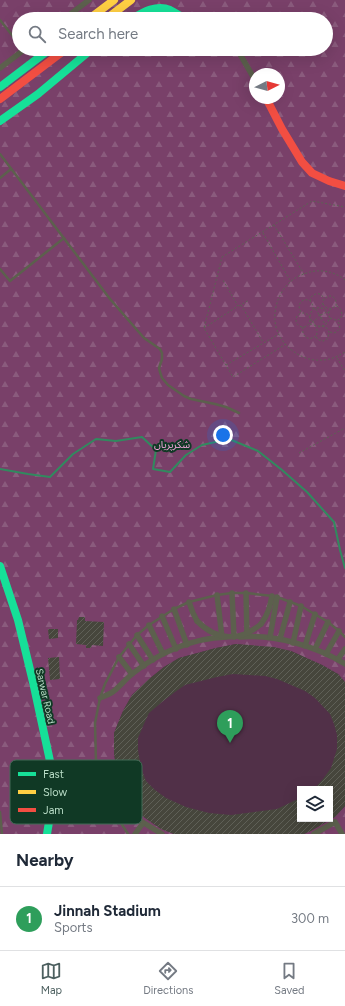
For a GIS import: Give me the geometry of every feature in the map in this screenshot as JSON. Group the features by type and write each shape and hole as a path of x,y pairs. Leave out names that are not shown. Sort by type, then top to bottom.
{"street":[{"path":"73,12 88,0"},
{"path":"98,12 114,0"},
{"path":"115,12 131,0"},
{"path":"145,12 159,8 169,9 173,12"},
{"path":"0,68 15,56"},
{"path":"0,87 41,56"},
{"path":"0,99 57,56"},
{"path":"0,122 38,94 84,56"},
{"path":"241,56 249,70"},
{"path":"269,104 302,162 312,173 329,181 345,186"},
{"name":"Sarwar Road","path":"0,566 19,627 33,682 50,760"},
{"path":"232,593 234,637"},
{"path":"246,593 247,636"},
{"path":"217,595 222,637"},
{"path":"189,602 192,613 197,621 204,627 220,636 237,637 254,630 261,624 275,596"},
{"path":"270,637 275,596"},
{"path":"280,639 290,602"},
{"path":"293,643 301,606"},
{"path":"174,609 186,645"},
{"path":"305,646 315,614"},
{"path":"162,616 176,649"},
{"path":"315,649 328,622"},
{"path":"149,625 163,654"},
{"path":"326,654 339,631"},
{"path":"137,635 153,660"},
{"path":"100,698 113,692 132,674 163,654 186,645 222,637 247,636 280,639 315,649 338,659 345,664"},
{"path":"130,644 144,666"},
{"path":"338,659 345,649"},
{"path":"119,657 132,674"},
{"path":"314,834 326,831 335,822 342,834"},
{"path":"135,834 143,823 152,832 162,834"},
{"name":"Sarwar Road","path":"47,834 49,824"}],"lane":[{"path":"0,20 12,35"},
{"path":"0,154 110,299 144,338 160,349 162,359 159,368 162,378 168,385 191,399 226,407 239,413"},
{"path":"0,178 11,169"},
{"path":"0,269 10,282 64,238"},
{"path":"96,760 95,723 100,698 105,684 119,657 137,635 149,625 174,609 189,602 232,593 275,596 301,606 315,614 328,622 345,637"},
{"path":"0,812 2,834"},
{"path":"122,824 128,834"}],"path":[{"path":"286,344 233,376 204,328 222,257 312,201 345,207"},
{"path":"274,225 304,274"},
{"path":"262,232 291,282"},
{"path":"345,280 342,277 328,272 314,271 301,275 288,284 279,296 275,311 276,327 282,341 293,352 306,359 322,360 337,357 345,352"},
{"path":"223,280 238,306"},
{"path":"310,301 311,297 315,294 322,295 324,299"},
{"path":"308,314 323,304 324,299 328,296 334,297 336,306"},
{"path":"204,328 248,300"},
{"path":"301,312 299,308 301,302 306,300 310,301"},
{"path":"310,301 313,306 310,324"},
{"path":"323,304 326,308 331,309"},
{"path":"241,305 264,343"},
{"path":"313,306 324,308 332,319 338,321 342,318 343,311 340,307 336,306"},
{"path":"326,326 329,310 336,306"},
{"path":"308,314 317,328 317,339 324,341 328,338 329,332 315,308"},
{"path":"312,322 327,311"},
{"path":"301,312 308,314"},
{"path":"301,312 296,317 296,322 299,326 303,327 310,324 326,326"},
{"path":"328,321 332,319"},
{"path":"329,332 334,333 338,331 340,326 336,320"},
{"path":"317,328 321,326"},
{"path":"303,327 302,332 305,337 312,339 316,336"},
{"path":"226,365 279,333"},
{"path":"337,357 345,371"},
{"path":"299,453 345,428"}],"green space":[{"name":"شکرپریاں","path":"0,0 345,0 345,834 0,834"}],"shaded area":[{"path":"236,644 291,651 338,674 345,682 345,806 333,818 333,786 297,786 297,822 326,822 304,834 174,834 158,827 142,816 142,760 115,760 114,733 123,711 132,695 164,667 179,658"}],"building":[{"path":"79,617 85,617 85,621 104,622 103,646 92,645 91,648 86,648 86,645 76,644 77,620"},
{"path":"48,629 58,629 58,638 49,639"},
{"path":"236,644 274,647 291,651 338,674 345,682 345,806 333,818 333,786 317,786 331,768 337,749 337,735 330,714 315,698 305,691 277,679 265,676 233,674 185,685 149,713 138,738 140,760 115,760 114,733 123,711 132,695 164,667 179,658"},
{"path":"59,657 60,679 50,680 48,658"},
{"path":"142,771 146,781 155,790 166,798 186,807 209,813 231,815 277,809 297,799 297,822 326,822 304,834 174,834 161,829 142,816"}],"waterway":[{"path":"0,469 50,477 73,454 96,439 116,441 142,437 156,450 153,469 170,472 186,455 202,445 229,439 258,451 307,492 334,522 345,568"}],"traffic: fast":[{"path":"143,12 155,8 165,8 174,12"},
{"path":"0,87 41,56"},
{"path":"0,121 38,94 84,56"},
{"path":"0,566 18,620 50,760"},
{"path":"47,834 49,824"}],"traffic: slow":[{"path":"98,12 114,0"},
{"path":"115,12 131,0"}],"traffic: jam":[{"path":"0,99 57,56"},
{"path":"269,104 302,162 312,173 329,181 345,186"}],"place":[{"name":"Jinnah Stadium","path":"230,743"}]}
